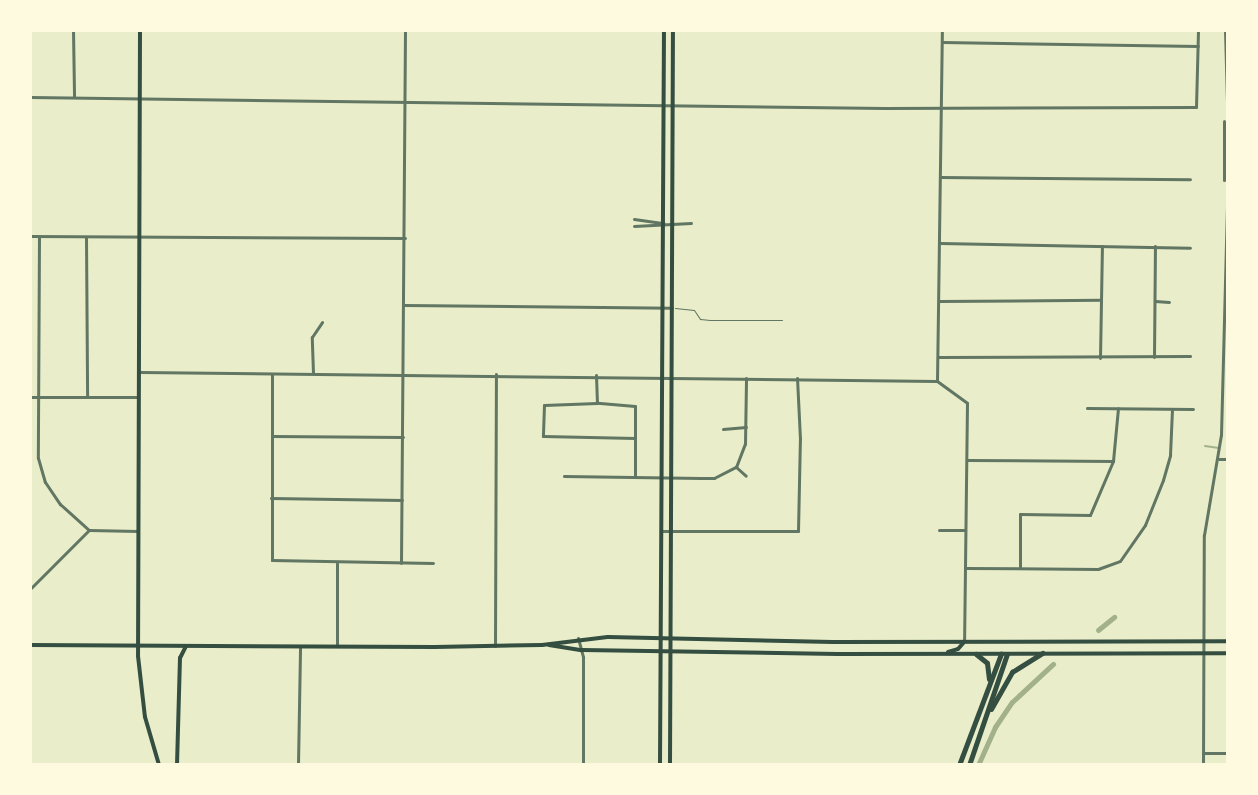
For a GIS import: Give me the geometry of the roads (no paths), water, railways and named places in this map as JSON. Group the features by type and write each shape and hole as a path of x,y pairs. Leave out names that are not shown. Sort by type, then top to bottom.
{"highway":[{"path":"983,725 1009,676 1042,653"},
{"path":"976,654 989,665 988,687"},
{"path":"959,765 988,687 1004,654"},
{"path":"969,765 1004,654"}],"main road":[{"path":"140,30 138,646 143,706 159,765"},
{"path":"670,30 664,106 673,308 670,765"},
{"path":"660,765 658,638 663,478 663,308 674,106 670,30"},
{"path":"542,645 578,638 877,642 1228,641"},
{"path":"791,640 793,652"},
{"path":"806,641 806,653"},
{"path":"1122,641 1122,652"},
{"path":"877,642 885,654"},
{"path":"928,642 929,654"},
{"path":"938,654 958,649 964,642"},
{"path":"1004,654 1006,642"},
{"path":"30,645 542,645 582,650 885,654 1228,653"},
{"path":"177,765 180,658 186,646"}],"street":[{"path":"73,30 74,97"},
{"path":"401,563 405,30"},
{"path":"937,381 942,30"},
{"path":"30,97 941,109 1196,107 1198,30"},
{"path":"1225,30 1228,136"},
{"path":"942,42 1198,46"},
{"path":"1225,184 1221,168 1227,113"},
{"path":"1228,144 1228,161"},
{"path":"1203,765 1204,535 1219,459 1226,316 1225,184 1228,171"},
{"path":"940,177 1190,179"},
{"path":"634,219 669,223"},
{"path":"634,226 691,223"},
{"path":"30,236 405,238"},
{"path":"39,236 40,470 60,504 89,530 139,531"},
{"path":"86,236 87,397"},
{"path":"940,243 1190,248"},
{"path":"1100,358 1102,246"},
{"path":"1154,357 1155,246"},
{"path":"939,301 1101,300"},
{"path":"1155,301 1169,302"},
{"path":"404,305 673,308"},
{"path":"313,373 312,337 322,322"},
{"path":"938,357 1190,356"},
{"path":"140,372 937,381 967,403 964,642"},
{"path":"272,373 272,560 433,563"},
{"path":"495,646 496,374"},
{"path":"596,375 597,403"},
{"path":"564,476 714,478 736,467 744,451 746,378"},
{"path":"661,531 798,531 800,439 797,378"},
{"path":"30,397 140,397"},
{"path":"635,438 543,436 544,405 597,403 635,406 635,438 635,477"},
{"path":"1087,408 1193,409"},
{"path":"1020,568 1020,514 1090,515 1113,461 1118,408"},
{"path":"965,568 1107,568 1128,553 1156,500 1170,455 1172,409"},
{"path":"723,429 746,427"},
{"path":"272,436 403,437"},
{"path":"1219,459 1228,459"},
{"path":"967,460 1113,461"},
{"path":"736,467 746,476"},
{"path":"271,498 402,500"},
{"path":"30,589 89,530"},
{"path":"939,530 965,530"},
{"path":"337,563 337,646"},
{"path":"578,638 582,650 583,765"},
{"path":"298,765 300,646"},
{"path":"1203,753 1228,753"}],"lane":[{"path":"673,308 694,310 700,319 782,320"}],"waterway":[{"path":"1205,446 1219,448"},
{"path":"1098,630 1114,617"},
{"path":"978,765 995,727 1012,702 1053,664"}]}
